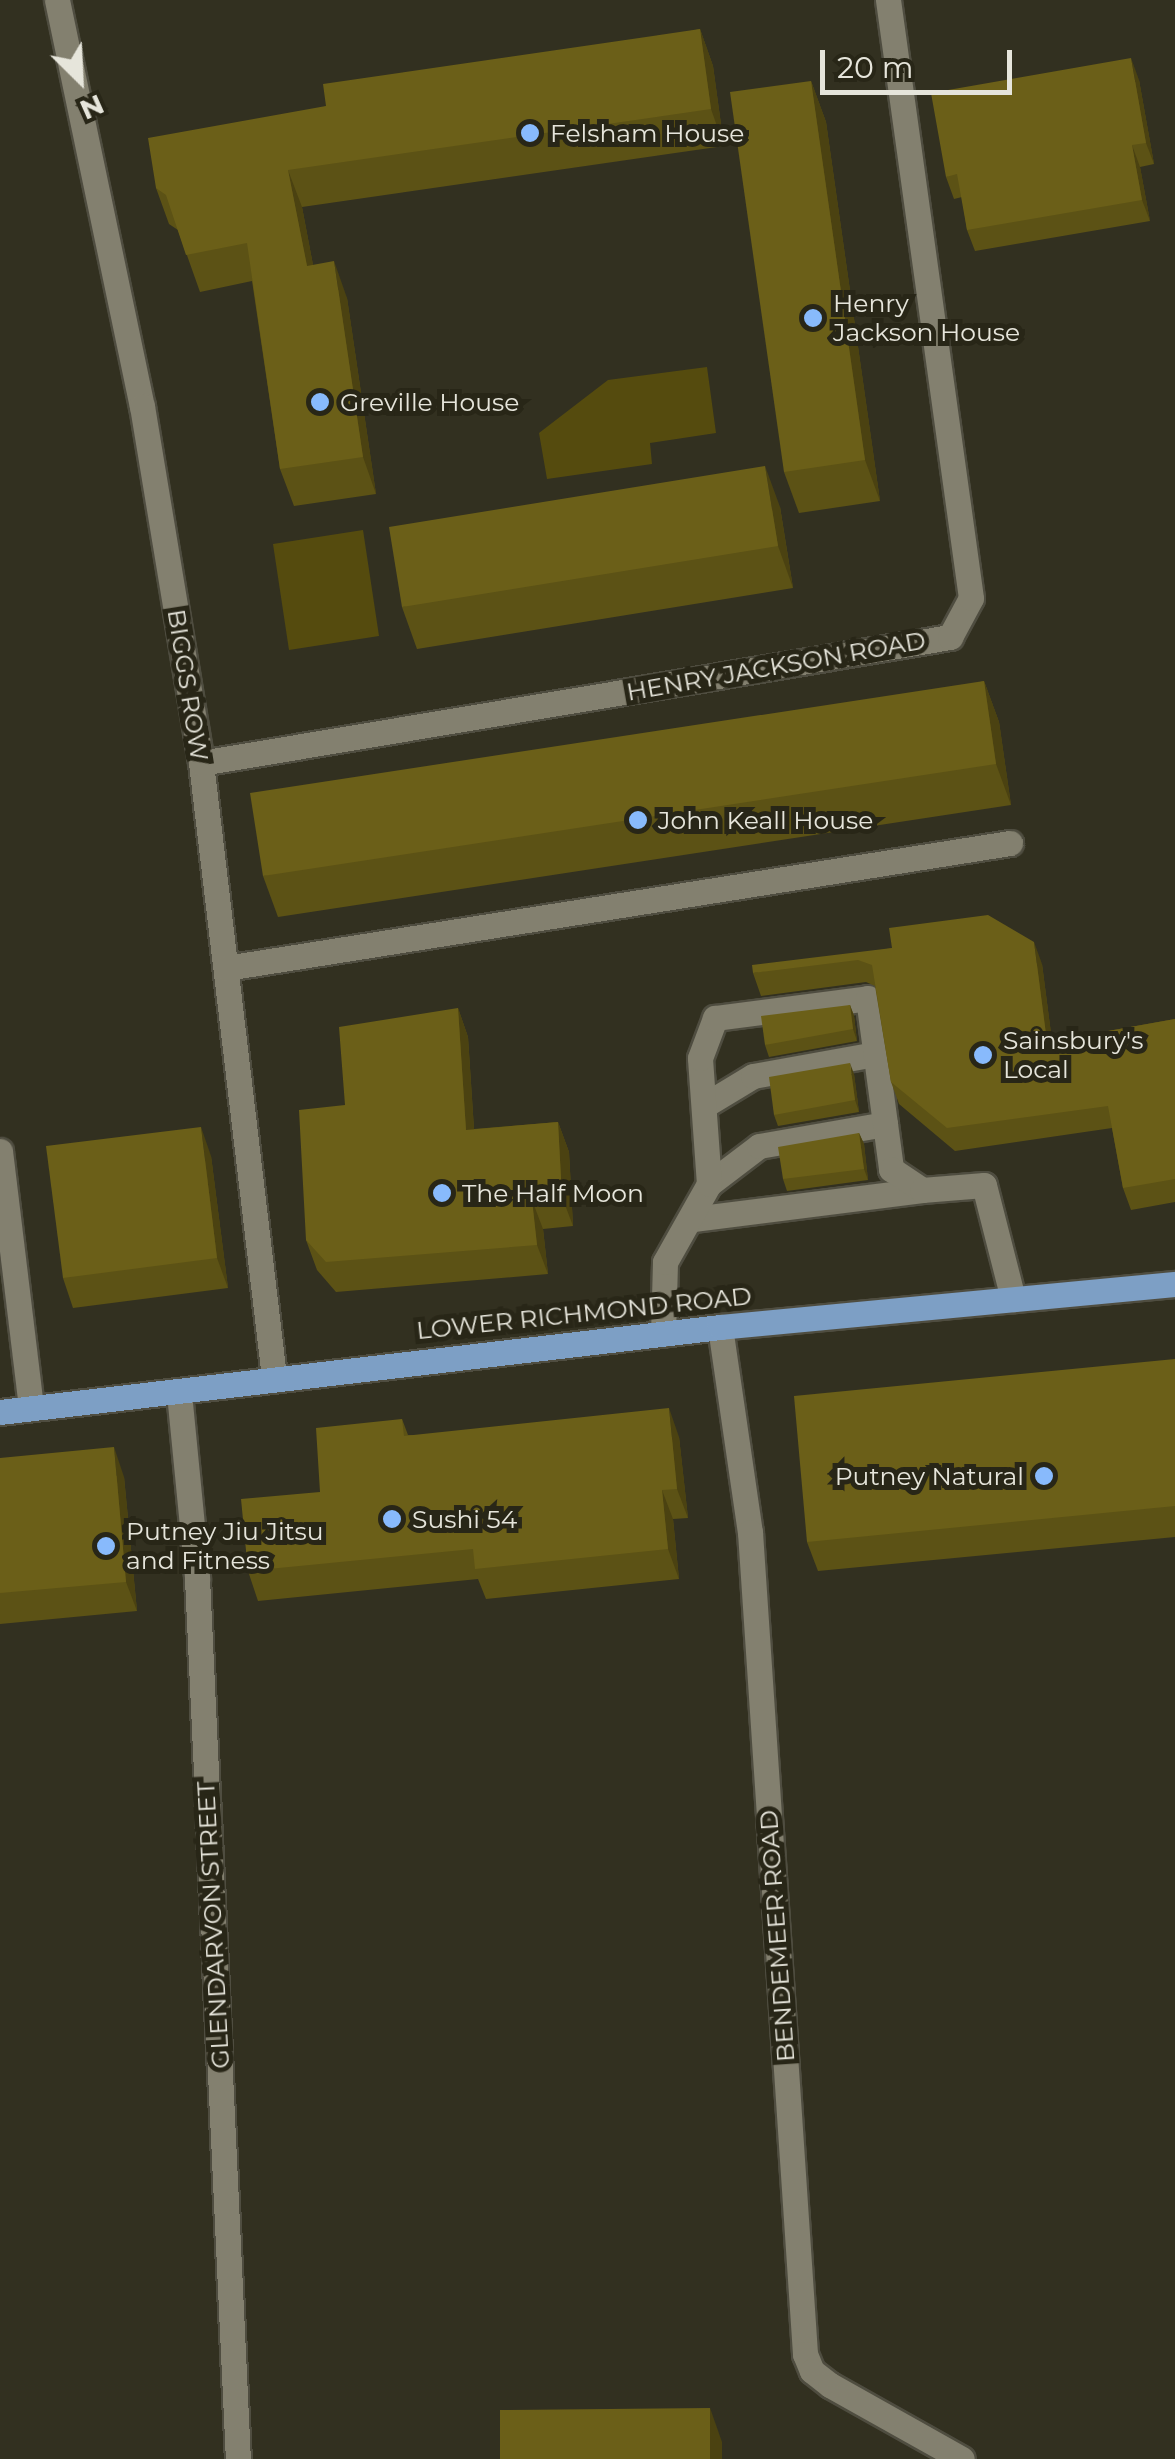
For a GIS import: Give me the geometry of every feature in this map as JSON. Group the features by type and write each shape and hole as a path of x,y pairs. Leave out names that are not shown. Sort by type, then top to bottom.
{"main road":[{"name":"LOWER RICHMOND ROAD","path":"0,1412 720,1327 1175,1284"}],"street":[{"name":"BIGGS ROW","path":"57,0 142,406 201,763 274,1378"},
{"name":"HENRY JACKSON ROAD","path":"201,763 950,637 970,598 892,64 888,0"},
{"path":"226,968 1010,843"},
{"path":"663,1334 665,1262 693,1219 709,1184 700,1058 715,1018 868,998 892,1170 922,1190"},
{"path":"705,1105 752,1076 876,1054"},
{"path":"709,1184 760,1146 885,1124"},
{"path":"0,1151 31,1408"},
{"path":"693,1219 984,1185 1013,1300"},
{"name":"BENDEMEER ROAD","path":"720,1327 750,1532 805,2354 812,2371 830,2385 962,2459"},
{"name":"GLENDARVON STREET","path":"179,1392 196,1578 238,2459"}],"shaded area":[{"path":"707,367 716,433 650,443 652,464 547,479 539,433 608,380"},
{"path":"363,530 379,636 289,650 273,544"}],"building":[{"path":"700,29 711,109 288,170 307,266 334,261 363,457 280,469 247,243 186,255 166,195 156,188 148,138 326,106 323,84"},
{"path":"1131,58 1146,143 1132,145 1142,200 967,230 957,174 946,177 931,93"},
{"name":"Henry Jackson House","path":"811,81 865,460 784,472 730,92"},
{"path":"765,466 778,546 402,607 389,527"},
{"path":"984,681 996,764 263,876 250,793"},
{"path":"988,915 1034,942 1047,1042 1175,1019 1175,1179 1123,1188 1108,1106 947,1128 891,1082 872,965 858,960 753,973 752,965 892,948 889,928"},
{"path":"850,1005 853,1029 765,1045 761,1016"},
{"name":"The Half Moon","path":"458,1008 466,1130 558,1122 562,1197 532,1200 537,1245 326,1262 306,1240 299,1110 345,1105 339,1027"},
{"path":"850,1063 855,1100 774,1115 769,1077"},
{"path":"201,1127 217,1258 63,1278 46,1146"},
{"path":"859,1133 864,1169 783,1179 778,1147"},
{"path":"1175,1359 1175,1506 807,1542 794,1396"},
{"path":"669,1408 677,1489 662,1490 668,1549 475,1569 473,1549 248,1571 241,1499 320,1492 316,1428 402,1419 404,1436"},
{"path":"114,1447 126,1582 0,1593 0,1458"},
{"path":"710,2408 710,2459 500,2459 500,2410"}],"place":[{"name":"Felsham House","path":"530,133"},
{"name":"Henry Jackson House","path":"813,318"},
{"name":"Greville House","path":"320,402"},
{"name":"John Keall House","path":"638,820"},
{"name":"Sainsbury's Local","path":"983,1055"},
{"name":"The Half Moon","path":"442,1193"},
{"name":"Putney Natural","path":"1044,1476"},
{"name":"Sushi 54","path":"392,1519"},
{"name":"Putney Jiu Jitsu and Fitness","path":"106,1546"}]}
